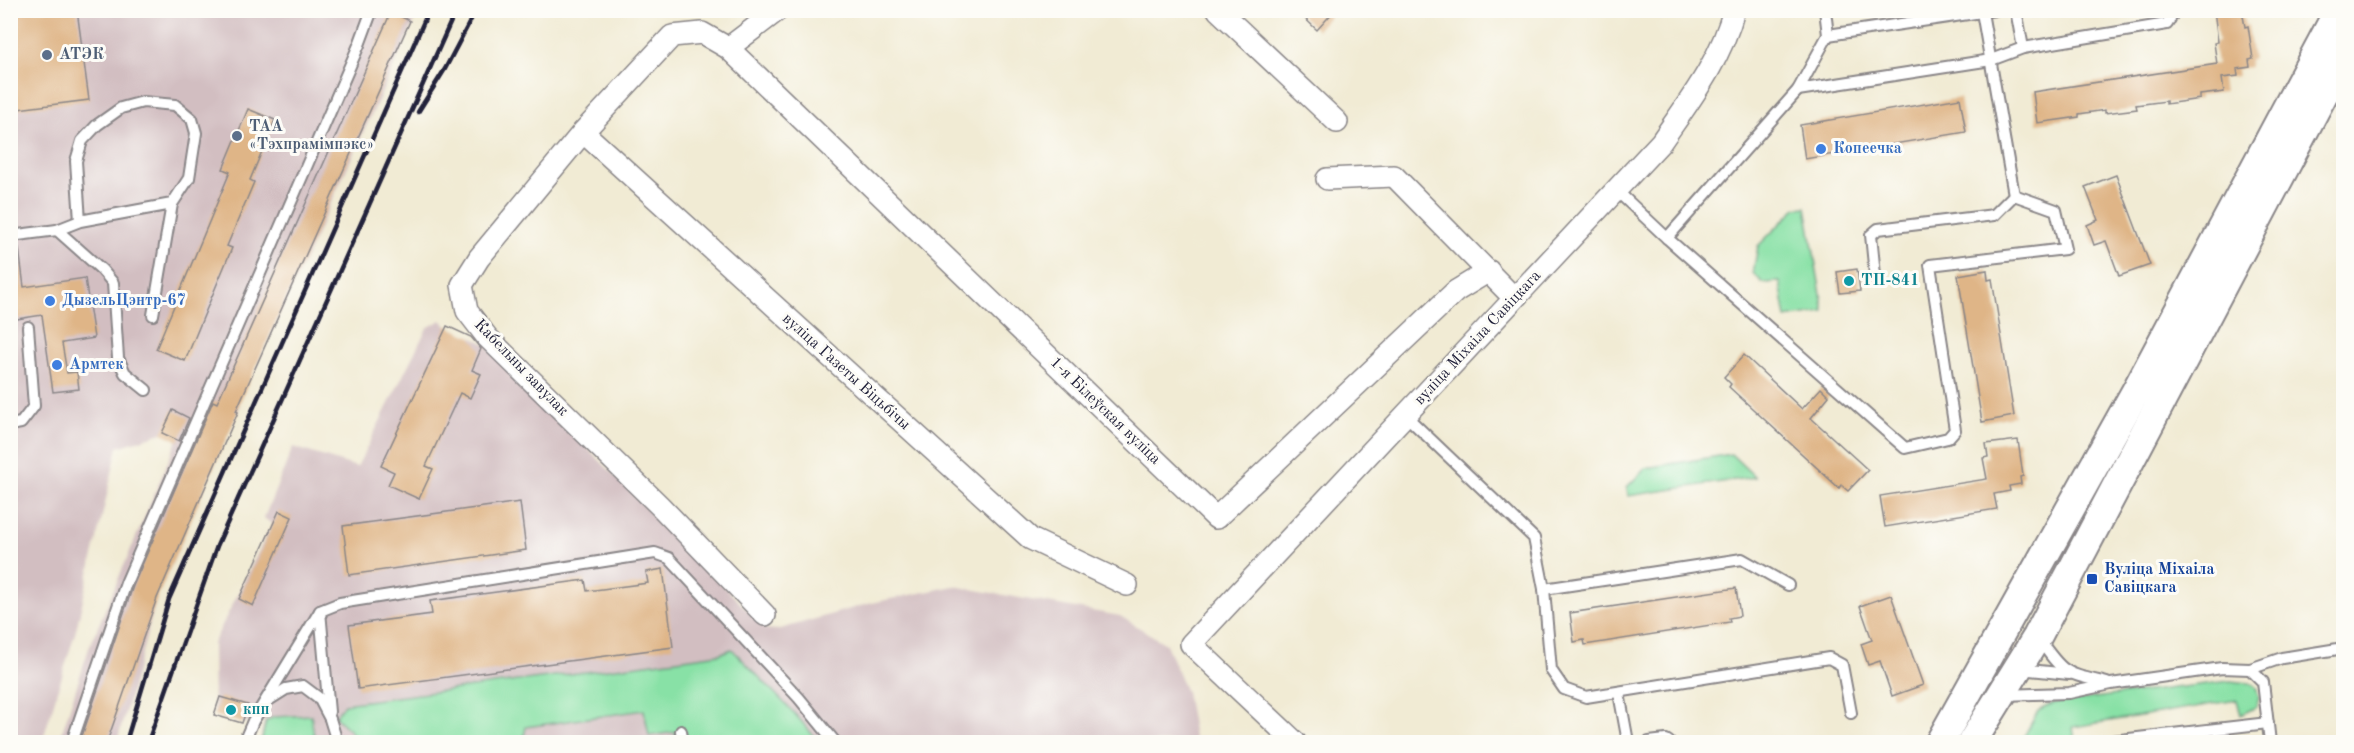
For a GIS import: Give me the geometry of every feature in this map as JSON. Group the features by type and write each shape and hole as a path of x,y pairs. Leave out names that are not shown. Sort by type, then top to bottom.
{"main road":[{"path":"1940,742 2136,391 2339,10"},
{"path":"2028,682 2037,637 2343,55"},
{"path":"1988,656 2028,682"},
{"path":"1972,742 2001,695 2028,682"}],"street":[{"path":"728,48 778,10"},
{"path":"1218,10 1337,122"},
{"name":"вуліца Міхаіла Савіцкага","path":"1294,742 1191,644 1661,142 1711,68 1730,26 1734,10"},
{"name":"Кабельны завулак","path":"728,48 702,33 672,36 583,132 479,258 462,285 466,311 487,337 660,507 765,615"},
{"name":"1-я Білеўская вуліца","path":"728,48 1216,518 1456,291 1489,271"},
{"name":"вуліца Газеты Віцьбічы","path":"583,132 1031,539 1127,585"},
{"path":"1327,179 1394,176 1514,298"}],"lane":[{"path":"72,742 126,583 355,56 372,10"},
{"path":"1666,238 1798,90 1828,35 1825,10"},
{"path":"1828,35 1995,10"},
{"path":"2016,10 2023,48"},
{"path":"1798,90 1990,60 2023,48 2167,24 2175,10"},
{"path":"1982,12 2014,195"},
{"path":"81,221 76,161 82,141 97,125 121,108 143,102 175,105 192,119 196,133 189,178 172,204 153,315"},
{"path":"1616,190 1666,238 1905,448 1948,438 1955,430 1930,265 2065,249 2056,210 2014,195"},
{"path":"1875,275 1871,235 1878,229 1994,215 2014,195"},
{"path":"10,236 57,230 81,221 172,204"},
{"path":"57,230 102,270 113,283 118,358 125,373 146,390"},
{"path":"10,425 21,423 34,406 28,327"},
{"path":"1405,416 1534,538 1544,589 1551,670 1564,689 1586,697 1829,658 1842,665 1851,713"},
{"path":"244,742 264,703 320,611 340,603 655,553 669,558 799,698 835,742"},
{"path":"1544,589 1742,560 1788,585"},
{"path":"320,611 330,719"},
{"path":"2037,637 2055,663 2069,674"},
{"path":"2028,682 2069,693 2111,684 2222,668 2250,669 2282,658 2343,648"},
{"path":"2250,669 2262,682 2270,742"},
{"path":"2028,682 2069,674 2111,684"},
{"path":"264,703 286,689 303,686 319,698 330,719 337,742"},
{"path":"1619,693 1628,742"},
{"path":"2103,742 2268,723"},
{"path":"681,731 683,742"},
{"path":"1649,742 1666,740 1669,742"}],"shaded area":[{"path":"392,10 415,20 241,399 238,412 157,598 117,742 59,742 89,648 187,417 173,410 162,433 118,447 76,630 42,742 11,742 10,11"},
{"path":"441,320 447,326 484,343 766,629 777,630 871,603 954,586 1120,616 1166,644 1186,692 1195,742 260,742 264,721 242,723 214,715 213,644 272,524 264,518 293,447 357,467 427,328"}],"green space":[{"path":"1806,207 1824,312 1786,318 1780,282 1763,283 1753,273 1758,246 1796,208"},
{"path":"1731,454 1755,477 1628,496 1627,487 1646,468"},
{"path":"732,649 819,742 677,742 675,732 649,736 644,710 526,727 523,742 355,742 351,732 335,717 344,704 684,659 719,654"},
{"path":"2230,681 2250,683 2256,688 2259,698 2256,707 2241,715 2237,700 2073,727 2075,742 2021,742 2038,711 2053,703"},
{"path":"311,715 315,742 261,742 266,721 274,717"}],"building":[{"name":"АТЭК","path":"10,10 77,10 89,100 10,110"},
{"path":"1296,10 1335,10 1317,30"},
{"path":"2214,10 2242,10 2245,27 2248,26 2253,59 2249,60 2250,67 2237,69 2238,76 2222,78 2224,92 2200,95 2200,99 2166,104 2166,101 2136,105 2137,109 2105,113 2105,110 2079,114 2079,117 2037,123 2033,92 2217,64 2214,43 2218,42"},
{"path":"391,12 410,21 236,411 238,412 157,598 107,742 80,742 133,586 213,401 217,403"},
{"path":"1960,98 1966,132 1805,159 1800,125"},
{"path":"248,109 275,120 250,180 254,182 227,246 232,248 185,361 156,349 230,172 223,169"},
{"path":"2116,175 2150,265 2119,276 2106,241 2094,245 2087,225 2098,220 2085,187"},
{"name":"ДызельЦэнтр-67","path":"19,248 24,287 85,278 94,338 62,343 67,373 77,372 79,389 53,392 42,315 10,320 10,249"},
{"name":"ТП-841","path":"1857,269 1860,291 1840,293 1837,272"},
{"path":"1987,270 1988,280 1992,279 2014,416 1982,422 1958,275"},
{"path":"447,326 471,337 481,349 472,370 481,374 470,398 460,393 426,466 433,469 419,499 388,485 394,472 381,466"},
{"path":"1744,355 1802,409 1821,388 1829,396 1811,418 1868,470 1848,491 1841,485 1839,488 1729,387 1731,384 1724,377"},
{"path":"173,410 189,418 179,441 162,433"},
{"path":"2018,440 2023,476 2020,477 2021,484 2009,486 2010,491 1994,494 1997,509 1885,527 1880,496 1987,479 1983,458 1988,457 1986,444"},
{"path":"520,502 526,550 349,575 343,526"},
{"path":"279,511 292,517 253,606 239,599"},
{"path":"663,569 673,647 358,689 349,625 432,614 430,601 585,580 587,591 648,583 646,572"},
{"path":"1736,588 1740,616 1729,618 1730,622 1585,645 1584,640 1574,642 1570,613"},
{"path":"1891,595 1923,685 1892,696 1880,661 1868,665 1861,644 1872,640 1860,606"},
{"name":"кпп","path":"220,697 248,705 242,723 214,715"}],"railway":[{"path":"126,742 169,599 429,10"},
{"path":"148,742 217,546 456,10"},
{"path":"418,112 445,69 476,10"}],"place":[{"name":"АТЭК","path":"47,55"},
{"name":"ТАА «Тэхпрамімпэкс»","path":"237,136"},
{"name":"Копеечка","path":"1821,149"},
{"name":"ТП-841","path":"1849,281"},
{"name":"ДызельЦэнтр-67","path":"50,301"},
{"name":"Армтек","path":"57,365"},
{"name":"Вуліца Міхаіла Савіцкага","path":"2092,579"},
{"name":"кпп","path":"231,710"}]}
